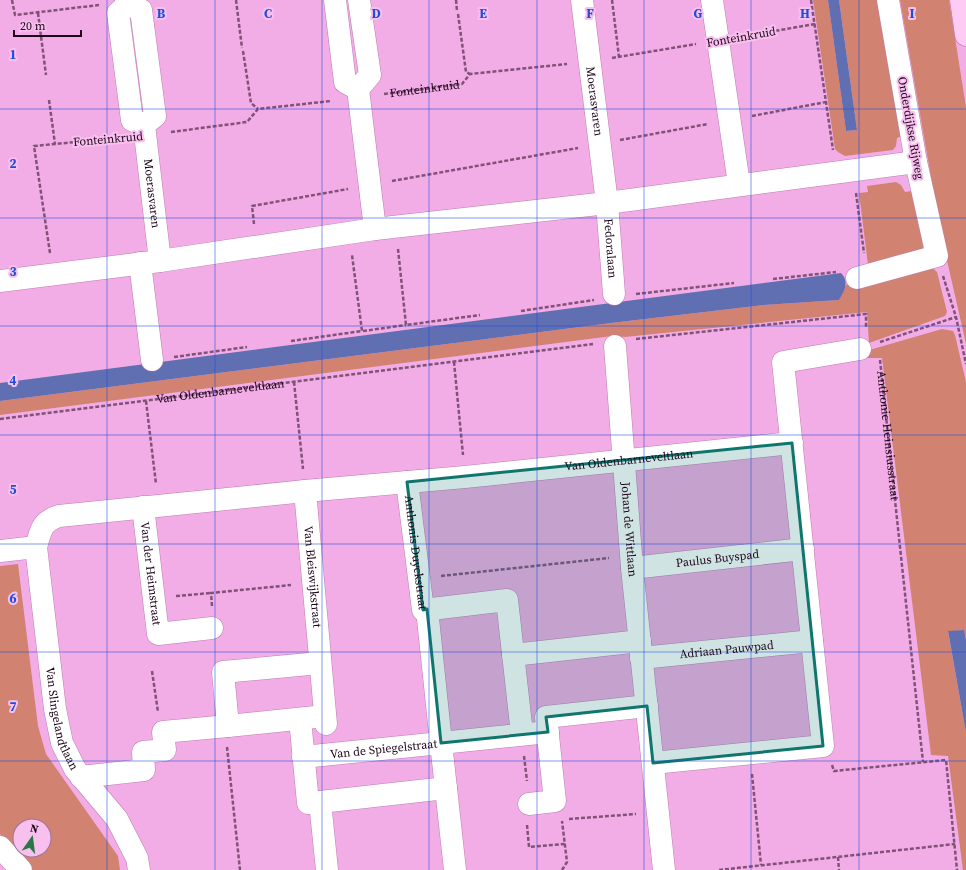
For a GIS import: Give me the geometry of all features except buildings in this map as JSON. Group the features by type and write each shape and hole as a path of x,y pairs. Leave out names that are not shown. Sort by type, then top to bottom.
{"main road":[{"path":"961,0 966,35"}],"street":[{"path":"335,0 345,82 358,93"},
{"path":"359,0 370,75 358,93 370,185 385,228"},
{"name":"Moerasvaren","path":"582,0 608,203"},
{"path":"712,0 739,184"},
{"name":"Onderdijkse Rijweg","path":"888,0 916,162 937,256"},
{"path":"126,2 141,10 155,116 145,131"},
{"name":"Moerasvaren","path":"145,131 150,262"},
{"path":"0,281 150,262 385,228 608,203 739,184 916,162"},
{"name":"Fedoralaan","path":"608,203 614,294"},
{"path":"863,274 937,256"},
{"path":"150,262 152,360"},
{"name":"Johan de Wittlaan","path":"624,343 624,461 631,562 664,870"},
{"path":"653,763 823,746 783,362 864,348"},
{"name":"Van Oldenbarneveltlaan","path":"36,547 41,528 49,519 59,516 305,491 465,478 792,442"},
{"name":"Anthonis Duyckstraat","path":"407,482 423,610 507,600 513,655"},
{"name":"Van Bleiswijkstraat","path":"163,732 300,719 325,720 305,491"},
{"name":"Van der Heimstraat","path":"150,506 154,598 158,634 212,628"},
{"path":"0,551 36,547"},
{"name":"Van Slingelandtlaan","path":"36,547 55,709 62,743 75,769 117,819 137,858 139,870"},
{"name":"Paulus Buyspad","path":"631,562 803,549"},
{"path":"427,609 441,742 548,732"},
{"name":"Adriaan Pauwpad","path":"641,650 812,640"},
{"path":"522,734 513,655 641,650"},
{"path":"226,726 223,672 320,663"},
{"path":"529,804 559,810 546,717 647,706"},
{"path":"300,719 308,803 320,810 446,788"},
{"path":"81,776 144,770 143,752 165,750 163,732"},
{"name":"Van de Spiegelstraat","path":"304,757 441,742 455,870"},
{"path":"320,810 327,870"},
{"path":"0,847 22,870"}],"path":[{"path":"12,0 15,15 126,2"},
{"path":"236,0 250,103 258,110"},
{"path":"456,0 466,72 470,74"},
{"path":"612,0 620,57"},
{"path":"773,279 863,274 845,171 826,102 811,0"},
{"path":"38,13 46,75"},
{"name":"Fonteinkruid","path":"53,274 34,146 145,131 247,122 258,110 358,93 462,84 470,74 590,62 815,24"},
{"path":"49,100 55,144"},
{"path":"257,246 252,206 826,102"},
{"path":"385,228 406,325"},
{"path":"348,233 362,331"},
{"path":"937,256 956,317 966,364"},
{"path":"624,343 866,314 864,348 956,317"},
{"path":"291,341 480,316"},
{"name":"Van Oldenbarneveltlaan","path":"0,419 594,344"},
{"path":"152,360 247,347"},
{"name":"Anthonie Heinsiusstraat","path":"864,348 866,361 880,360 923,762"},
{"path":"454,362 465,478"},
{"name":"Van Oldenbarneveltlaan","path":"294,382 305,491"},
{"name":"Van Oldenbarneveltlaan","path":"146,401 150,506"},
{"path":"419,579 631,562"},
{"path":"154,598 312,583"},
{"path":"211,593 212,628"},
{"path":"152,671 160,730 163,732"},
{"path":"226,726 240,870"},
{"path":"522,734 529,804"},
{"path":"823,746 834,771 946,760 957,870"},
{"path":"750,754 761,865"},
{"path":"562,870 567,862 559,810 658,812"},
{"path":"529,847 565,844"},
{"path":"719,870 955,844"},
{"path":"838,857 839,870"}],"highlighted area":[{"path":"792,443 823,746 653,763 647,706 546,717 548,732 441,743 427,609 423,610 407,482"}],"shaded area":[{"path":"813,0 828,0 846,131 857,130 839,0 882,0 902,136 897,138 896,146 893,150 845,156 835,149"},
{"path":"900,0 949,0 966,107 966,344 941,234"},
{"path":"896,182 901,185 905,192 912,191 923,251 868,265 859,193 868,192 867,186"},
{"path":"922,267 931,267 937,272 947,312 945,316 869,343 867,312 625,337 612,336 0,415 0,401 611,323 764,305 839,300 846,285"},
{"path":"942,329 953,331 955,335 966,382 966,640 964,630 948,632 966,733 966,870 963,870 948,756 931,755 882,358 866,358 866,351"},
{"path":"18,564 38,726 46,754 118,856 120,870 31,870 21,858 52,858 52,818 12,818 12,848 0,834 0,566"}],"water":[{"path":"828,0 839,0 857,130 846,131"},
{"path":"841,273 844,276 846,283 839,300 764,305 611,323 0,401 0,383"},
{"path":"964,630 966,640 966,733 948,631"}]}
